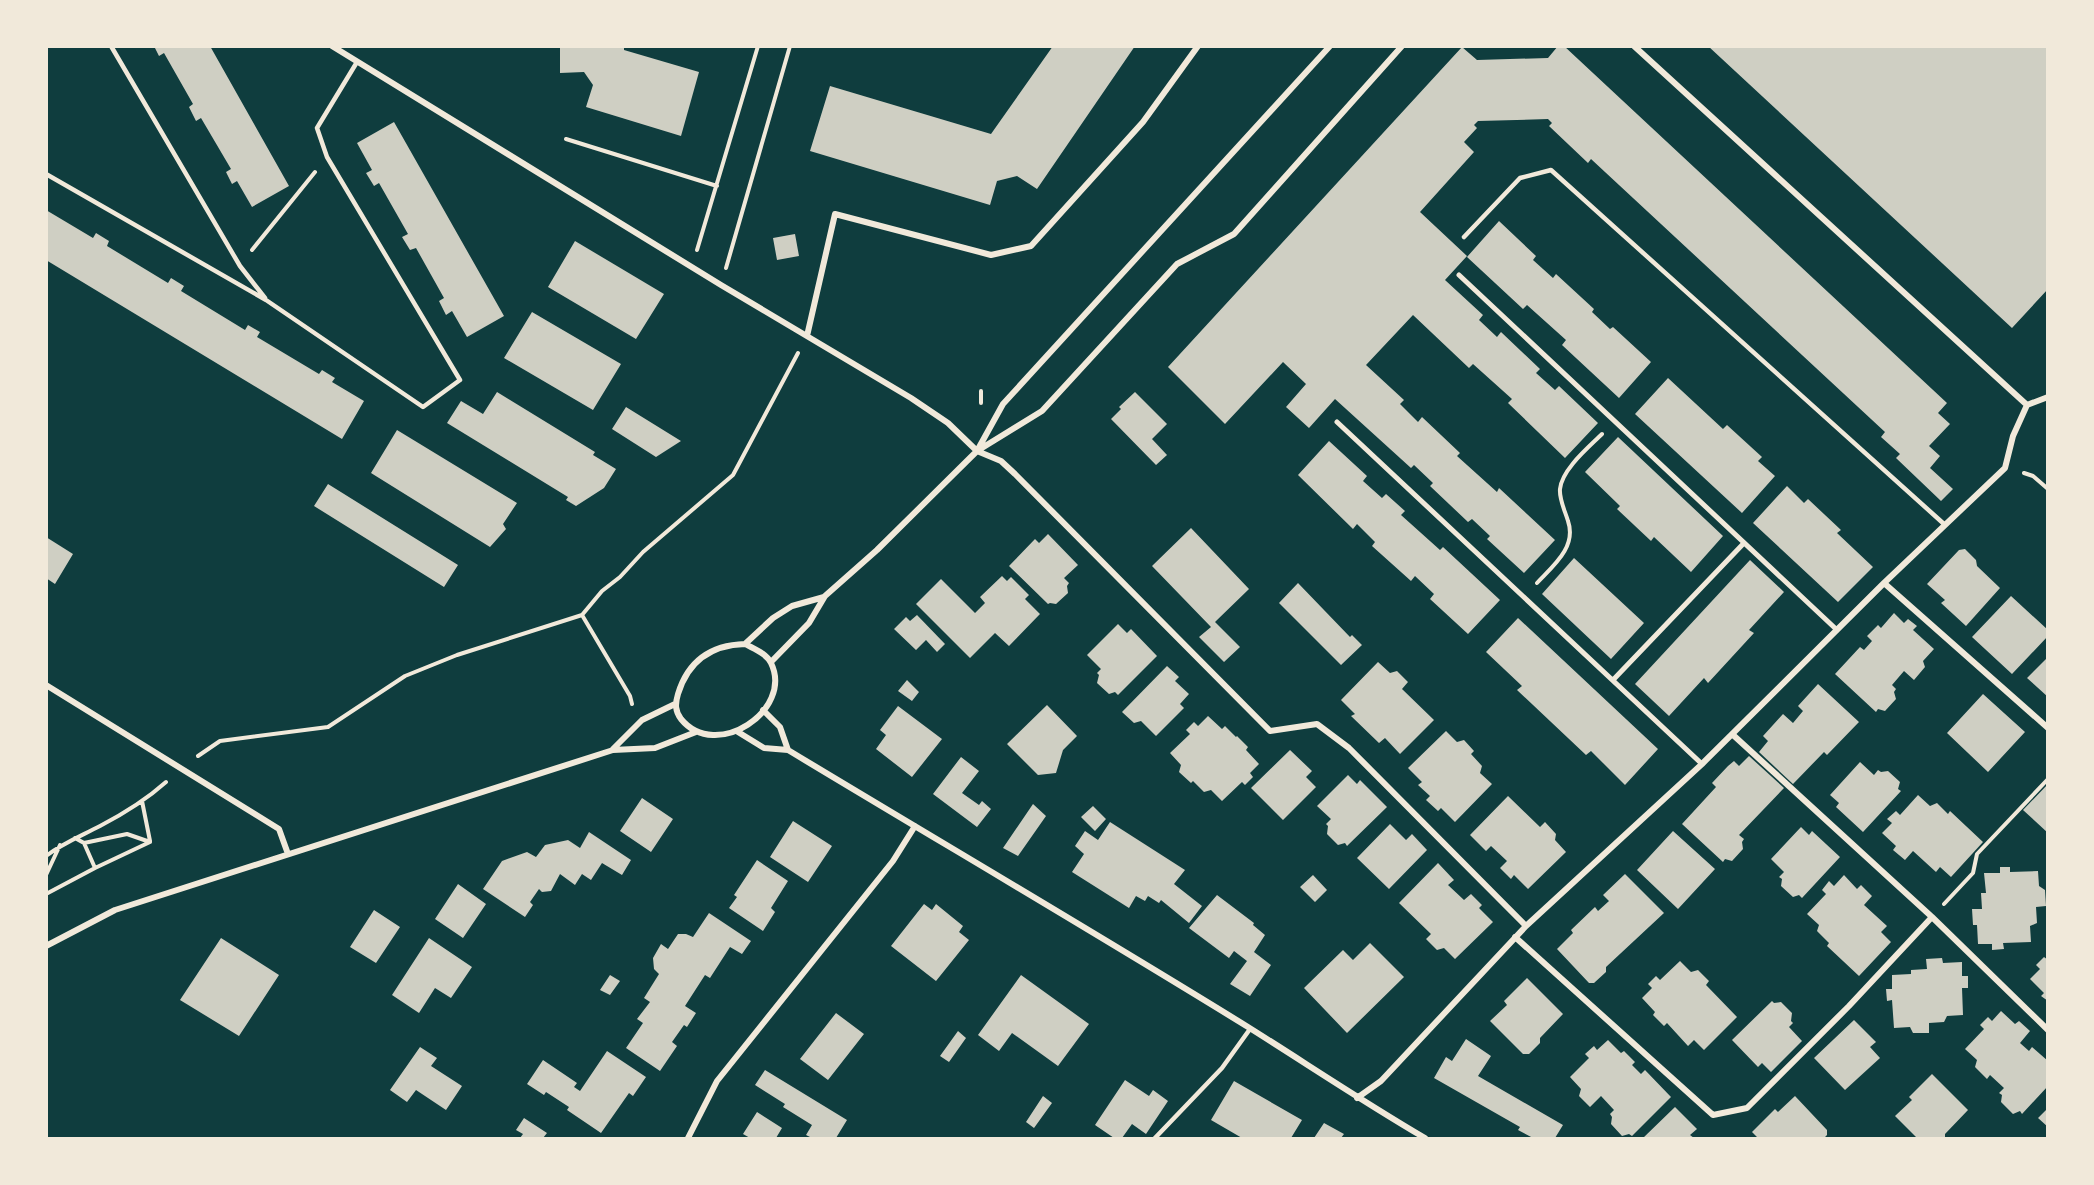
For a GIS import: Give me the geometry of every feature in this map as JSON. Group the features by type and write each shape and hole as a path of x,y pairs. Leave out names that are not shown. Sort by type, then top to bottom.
{"street":[{"path":"332,46 692,267 911,398 948,423 977,451 1001,461 1270,731 1317,724 1349,748 1526,926"},
{"path":"807,336 835,214 991,255 1031,246 1143,122 1198,46"},
{"path":"977,451 1003,404 1329,46"},
{"path":"771,662 808,623 825,596 885,542 977,451 1042,411 1177,264 1234,234 1402,46"},
{"path":"1634,46 2027,405"},
{"path":"1459,275 1837,630"},
{"path":"1357,1098 1381,1081 1526,926 1702,764 1944,524 2005,468 2013,436 2027,405 2048,397"},
{"path":"1338,422 1702,764"},
{"path":"1613,680 1744,543"},
{"path":"1884,583 2048,728"},
{"path":"745,644 772,618 792,606 825,596"},
{"path":"46,946 115,910 613,750 656,748 696,732 722,735 738,732 763,710 772,694 775,679 771,662 761,652 745,644 730,645 700,658 684,675 675,704 677,714 696,732"},
{"path":"46,685 279,829 288,854"},
{"path":"613,750 642,720 675,704"},
{"path":"763,710 780,727 788,750"},
{"path":"738,732 764,748 788,750 1250,1029 1357,1098 1425,1138"},
{"path":"1732,734 1932,917 2048,1030"},
{"path":"688,1138 717,1081 893,861 915,826"},
{"path":"1515,937 1713,1115 1747,1108 1849,1006 1932,917"}],"lane":[{"path":"111,46 240,266 266,300"},
{"path":"46,174 266,300 423,407 460,380 327,157 316,128 357,62"},
{"path":"1464,237 1520,178 1551,170 1944,524"},
{"path":"1155,1138 1222,1068 1250,1029"}],"path":[{"path":"692,267 758,46"},
{"path":"722,285 790,46"},
{"path":"566,139 717,186"},
{"path":"240,266 327,157"},
{"path":"46,856 60,845 102,825 154,794 180,769 220,741 328,727 405,676 457,655 582,615 602,591 620,577 643,552 733,475 807,336"},
{"path":"1524,597 1563,555 1570,541 1570,524 1560,489 1565,475 1614,421"},
{"path":"2005,468 2033,476 2048,489"},
{"path":"582,615 630,696 634,711"},
{"path":"1932,917 1973,873 1977,854 2048,779"},
{"path":"142,801 150,842"},
{"path":"84,843 127,834 150,842"},
{"path":"75,838 84,843 96,868"},
{"path":"46,894 150,842"},
{"path":"46,875 60,845"}],"building":[{"path":"154,46 210,46 289,186 252,207 237,181 232,184 226,172 231,169 201,118 196,121 189,107 193,104 164,53 159,56"},
{"path":"560,46 624,46 624,50 699,72 681,136 586,107 593,85 584,72 560,73"},
{"path":"1053,46 1135,46 1037,189 1017,176 997,181 990,205 810,151 830,86 991,134"},
{"path":"1558,46 1564,46 1947,403 1938,413 1950,424 1929,446 1940,456 1930,468 1953,489 1941,501 1896,458 1900,454 1881,437 1885,432 1591,159 1588,163 1549,126 1552,123 1548,119 1478,121 1474,125 1477,128 1464,142 1474,152 1420,212 1467,256 1445,280 1483,315 1479,320 1497,337 1501,332 1540,369 1536,373 1555,390 1559,386 1598,423 1565,458 1508,403 1512,399 1473,364 1469,368 1413,315 1366,365 1404,400 1400,404 1418,422 1422,417 1460,453 1457,456 1497,492 1499,488 1555,540 1524,573 1487,539 1490,536 1472,519 1468,522 1430,486 1433,483 1414,465 1411,468 1335,399 1309,428 1286,407 1306,384 1283,362 1225,424 1168,367 1462,47 1477,60 1548,58"},
{"path":"1708,46 2048,46 2048,289 2012,328"},
{"path":"394,122 504,316 467,337 452,311 446,315 439,301 444,298 416,248 410,250 402,237 408,234 379,183 374,186 366,173 372,170 357,143"},
{"path":"46,210 93,238 96,233 109,241 107,246 168,283 171,278 184,286 181,291 245,330 248,325 260,332 257,337 319,374 322,370 335,378 332,382 364,401 342,439 46,260"},
{"path":"1499,221 1536,256 1533,260 1553,278 1556,274 1594,309 1592,312 1610,329 1613,327 1651,362 1619,398 1562,345 1566,340 1527,305 1523,309 1467,257"},
{"path":"795,234 799,256 777,260 773,238"},
{"path":"575,241 664,294 636,339 548,287"},
{"path":"532,312 621,364 593,410 504,358"},
{"path":"1668,378 1723,429 1727,425 1762,457 1758,461 1775,476 1742,513 1635,414"},
{"path":"497,392 595,452 593,455 616,469 604,488 576,506 566,500 568,497 447,423 461,401 483,414"},
{"path":"1135,392 1167,424 1152,439 1167,455 1156,465 1111,419 1121,409 1119,407"},
{"path":"626,407 681,441 656,457 612,429"},
{"path":"397,430 517,503 503,524 506,529 490,547 371,473"},
{"path":"1618,437 1723,536 1691,572 1654,537 1651,541 1617,509 1620,506 1585,472"},
{"path":"1329,441 1367,476 1363,481 1382,498 1386,494 1405,511 1401,515 1440,550 1443,547 1500,600 1468,634 1430,599 1434,594 1415,576 1411,581 1372,546 1375,542 1357,524 1353,529 1298,475"},
{"path":"328,484 458,565 444,587 314,506"},
{"path":"1787,486 1804,503 1808,499 1841,530 1837,533 1873,567 1838,602 1753,523"},
{"path":"1191,528 1249,589 1215,622 1240,647 1224,662 1199,637 1211,627 1152,566"},
{"path":"1048,534 1078,565 1064,578 1069,583 1068,593 1056,604 1048,604 1009,566 1035,539 1039,543"},
{"path":"46,537 73,554 55,584 46,578"},
{"path":"1965,549 1976,560 1977,566 2000,588 1966,626 1941,603 1945,600 1927,584 1959,550"},
{"path":"1574,558 1644,623 1611,659 1542,594"},
{"path":"1750,560 1784,592 1749,630 1754,633 1708,683 1704,678 1669,716 1635,684"},
{"path":"1002,576 1007,581 1011,577 1029,595 1025,599 1040,614 1009,646 995,633 970,658 916,604 941,579 975,613 985,603 980,597"},
{"path":"1298,583 1350,637 1352,635 1362,645 1341,665 1279,603"},
{"path":"2011,596 2048,630 2048,636 2012,674 1972,637"},
{"path":"1894,613 1904,623 1908,619 1917,626 1913,630 1934,649 1923,661 1925,667 1914,680 1904,671 1892,685 1896,689 1894,692 1896,699 1885,711 1878,709 1876,712 1835,674 1860,647 1864,650 1872,641 1867,636 1878,625 1881,628"},
{"path":"917,615 945,644 937,652 926,640 916,650 894,629 906,617 910,621"},
{"path":"1518,618 1658,749 1625,785 1591,751 1586,755 1517,690 1522,686 1486,652"},
{"path":"1118,624 1127,633 1131,629 1157,656 1118,695 1115,692 1109,694 1097,683 1099,675 1097,673 1101,669 1087,655"},
{"path":"2048,657 2048,697 2027,678"},
{"path":"1378,662 1390,673 1397,671 1408,682 1402,689 1434,720 1400,754 1385,738 1379,743 1351,716 1355,714 1341,700"},
{"path":"1167,666 1179,677 1175,681 1189,694 1180,704 1184,708 1156,736 1141,721 1134,723 1122,712"},
{"path":"907,680 919,692 912,701 898,691"},
{"path":"1818,684 1859,722 1827,755 1824,752 1793,784 1759,752 1768,741 1763,736 1783,714 1793,723 1803,711 1798,706"},
{"path":"1983,694 2025,732 1988,772 1947,733"},
{"path":"1047,705 1077,736 1063,750 1056,773 1038,775 1007,744"},
{"path":"898,706 942,739 912,777 876,749 886,735 880,730"},
{"path":"1208,716 1222,729 1225,726 1237,736 1248,747 1246,750 1259,764 1250,773 1253,777 1245,785 1242,782 1222,801 1211,790 1204,792 1179,772 1181,765 1170,753 1190,734 1186,730 1194,722 1198,726"},
{"path":"1446,731 1457,742 1464,740 1474,751 1471,754 1482,766 1480,773 1492,784 1455,822 1441,808 1438,811 1426,800 1430,796 1418,785 1422,782 1408,768"},
{"path":"1290,750 1312,771 1306,777 1316,787 1283,820 1251,788"},
{"path":"1749,756 1784,788 1739,835 1744,839 1743,849 1732,861 1725,859 1723,862 1682,824 1716,787 1712,783 1728,766 1734,761 1739,766"},
{"path":"961,757 979,771 962,793 979,805 982,801 991,809 977,827 933,794"},
{"path":"1860,762 1874,775 1878,770 1888,771 1900,782 1898,789 1901,791 1863,832 1836,807 1839,803 1830,795"},
{"path":"1348,775 1357,784 1360,780 1387,807 1347,846 1345,843 1338,845 1327,834 1326,824 1331,819 1317,806"},
{"path":"2048,784 2048,833 2023,810"},
{"path":"1918,795 1930,806 1937,803 1948,814 1950,811 1983,842 1951,877 1940,867 1936,872 1913,851 1905,860 1893,850 1896,846 1882,833 1892,823 1887,819 1896,811 1900,815"},
{"path":"1508,796 1540,827 1545,822 1556,834 1555,840 1566,852 1528,889 1514,875 1511,879 1500,868 1507,861 1491,846 1486,851 1470,835"},
{"path":"642,798 673,819 651,852 620,831"},
{"path":"1033,804 1046,816 1018,856 1003,848"},
{"path":"1093,806 1106,819 1095,831 1081,817"},
{"path":"793,821 832,846 808,882 770,857"},
{"path":"1110,822 1185,870 1174,884 1202,906 1189,923 1161,900 1159,903 1148,896 1145,901 1136,896 1129,908 1072,872 1084,854 1075,846 1085,831 1098,840"},
{"path":"1390,824 1406,840 1412,834 1427,850 1389,889 1357,858"},
{"path":"1801,827 1809,835 1812,831 1840,857 1802,898 1799,895 1793,897 1781,886 1782,879 1779,877 1784,872 1771,859"},
{"path":"1673,831 1715,869 1678,909 1637,870"},
{"path":"589,832 631,860 622,875 602,863 591,880 582,874 575,885 560,874 551,891 542,892 539,889 530,902 533,905 525,917 483,889 502,861 527,852 536,857 545,845 568,840 580,848"},
{"path":"757,860 788,881 771,908 775,912 763,931 729,908 737,897 734,895"},
{"path":"1438,863 1454,880 1448,885 1464,900 1471,894 1482,905 1479,908 1493,922 1455,959 1444,948 1437,950 1426,939 1431,934 1399,903"},
{"path":"2000,867 2010,867 2010,872 2038,871 2039,886 2045,890 2046,906 2036,907 2037,923 2030,926 2031,942 2003,943 2004,949 1992,950 1992,944 1978,944 1977,925 1973,925 1972,909 1982,909 1981,893 1986,893 1984,873 2000,873"},
{"path":"1625,874 1664,913 1606,967 1606,972 1594,983 1589,983 1557,949 1573,933 1571,930 1595,907 1598,911 1609,901 1603,895"},
{"path":"1313,875 1327,890 1315,902 1300,887"},
{"path":"1844,875 1857,889 1861,885 1872,896 1864,905 1887,926 1881,932 1891,942 1859,976 1827,946 1829,943 1817,931 1819,925 1807,914 1826,894 1822,890 1829,881 1834,886"},
{"path":"458,884 486,904 463,938 435,919"},
{"path":"1217,895 1254,923 1253,925 1265,935 1254,952 1271,965 1250,996 1230,984 1247,961 1234,951 1229,958 1189,928"},
{"path":"924,904 932,910 936,904 963,926 959,932 969,940 936,981 891,946"},
{"path":"374,910 400,927 376,963 350,947"},
{"path":"709,913 751,941 742,954 730,947 710,978 705,975 685,1006 696,1013 687,1027 684,1025 672,1042 677,1046 660,1071 626,1048 643,1023 637,1019 650,1002 644,998 659,974 654,969 653,958 661,944 668,949 678,934 693,937"},
{"path":"221,938 279,975 239,1036 180,1000"},
{"path":"429,938 472,967 451,998 435,988 419,1013 392,995"},
{"path":"1370,943 1404,977 1347,1033 1304,988 1343,950 1353,960"},
{"path":"2044,957 2048,960 2048,1001 2041,996 2044,993 2030,979 2040,969 2036,965"},
{"path":"1942,958 1943,963 1962,962 1962,976 1968,976 1968,988 1962,988 1963,1015 1947,1016 1944,1022 1929,1023 1929,1033 1913,1033 1910,1027 1894,1028 1892,1000 1887,1001 1886,989 1892,989 1892,975 1911,974 1911,970 1927,969 1926,959"},
{"path":"1680,961 1691,972 1698,970 1709,981 1706,985 1737,1017 1704,1050 1694,1040 1688,1046 1667,1023 1664,1026 1653,1015 1655,1012 1642,998 1652,988 1648,984 1656,976 1660,980"},
{"path":"610,975 620,981 610,995 600,990"},
{"path":"1021,975 1089,1024 1058,1066 1012,1033 999,1051 978,1035"},
{"path":"1527,978 1563,1014 1540,1038 1540,1043 1529,1054 1523,1054 1490,1021 1507,1005 1504,1001"},
{"path":"1772,1001 1781,1002 1792,1013 1793,1023 1789,1027 1802,1041 1771,1072 1762,1063 1758,1067 1732,1040"},
{"path":"2001,1011 2015,1024 2019,1021 2030,1031 2020,1043 2029,1051 2032,1047 2048,1061 2048,1086 2022,1114 2020,1111 2013,1114 2001,1102 2002,1095 1999,1093 2004,1088 1990,1075 1987,1079 1975,1067 1977,1060 1965,1049 1984,1029 1980,1025 1988,1017 1992,1021"},
{"path":"836,1013 864,1034 828,1080 800,1059"},
{"path":"1854,1020 1876,1042 1870,1047 1880,1058 1845,1090 1814,1058"},
{"path":"958,1031 966,1038 949,1062 940,1056"},
{"path":"1466,1039 1491,1056 1478,1076 1563,1125 1555,1138 1533,1138 1518,1130 1520,1127 1434,1078 1446,1057 1452,1061"},
{"path":"1608,1040 1621,1053 1624,1051 1635,1062 1632,1065 1641,1074 1645,1070 1671,1097 1632,1136 1629,1134 1622,1136 1611,1124 1610,1114 1614,1110 1601,1096 1590,1107 1579,1096 1581,1089 1570,1077 1589,1058 1585,1054 1594,1046 1597,1050"},
{"path":"420,1047 437,1058 431,1066 462,1086 446,1110 416,1090 407,1102 390,1090"},
{"path":"607,1051 646,1077 633,1096 629,1093 601,1133 567,1110 569,1107 546,1092 544,1095 527,1084 543,1060 577,1083 574,1087 580,1091"},
{"path":"765,1070 847,1120 836,1138 812,1138 806,1135 812,1125 783,1107 785,1104 755,1085"},
{"path":"1932,1074 1968,1110 1945,1134 1945,1138 1917,1138 1895,1116 1912,1100 1909,1097"},
{"path":"1125,1080 1149,1096 1153,1090 1168,1101 1146,1134 1132,1124 1122,1138 1114,1138 1095,1125"},
{"path":"1234,1081 1302,1120 1291,1138 1242,1138 1211,1120"},
{"path":"1043,1096 1052,1103 1034,1128 1026,1122"},
{"path":"1795,1096 1827,1130 1824,1138 1758,1138 1752,1132 1775,1109 1778,1112"},
{"path":"1675,1107 1697,1129 1690,1135 1694,1138 1643,1138"},
{"path":"2048,1108 2048,1127 2038,1118"},
{"path":"757,1112 782,1128 776,1138 750,1138 743,1134"},
{"path":"524,1118 547,1133 543,1138 520,1138 523,1134 516,1130"},
{"path":"1324,1123 1344,1134 1341,1138 1314,1138"}]}
